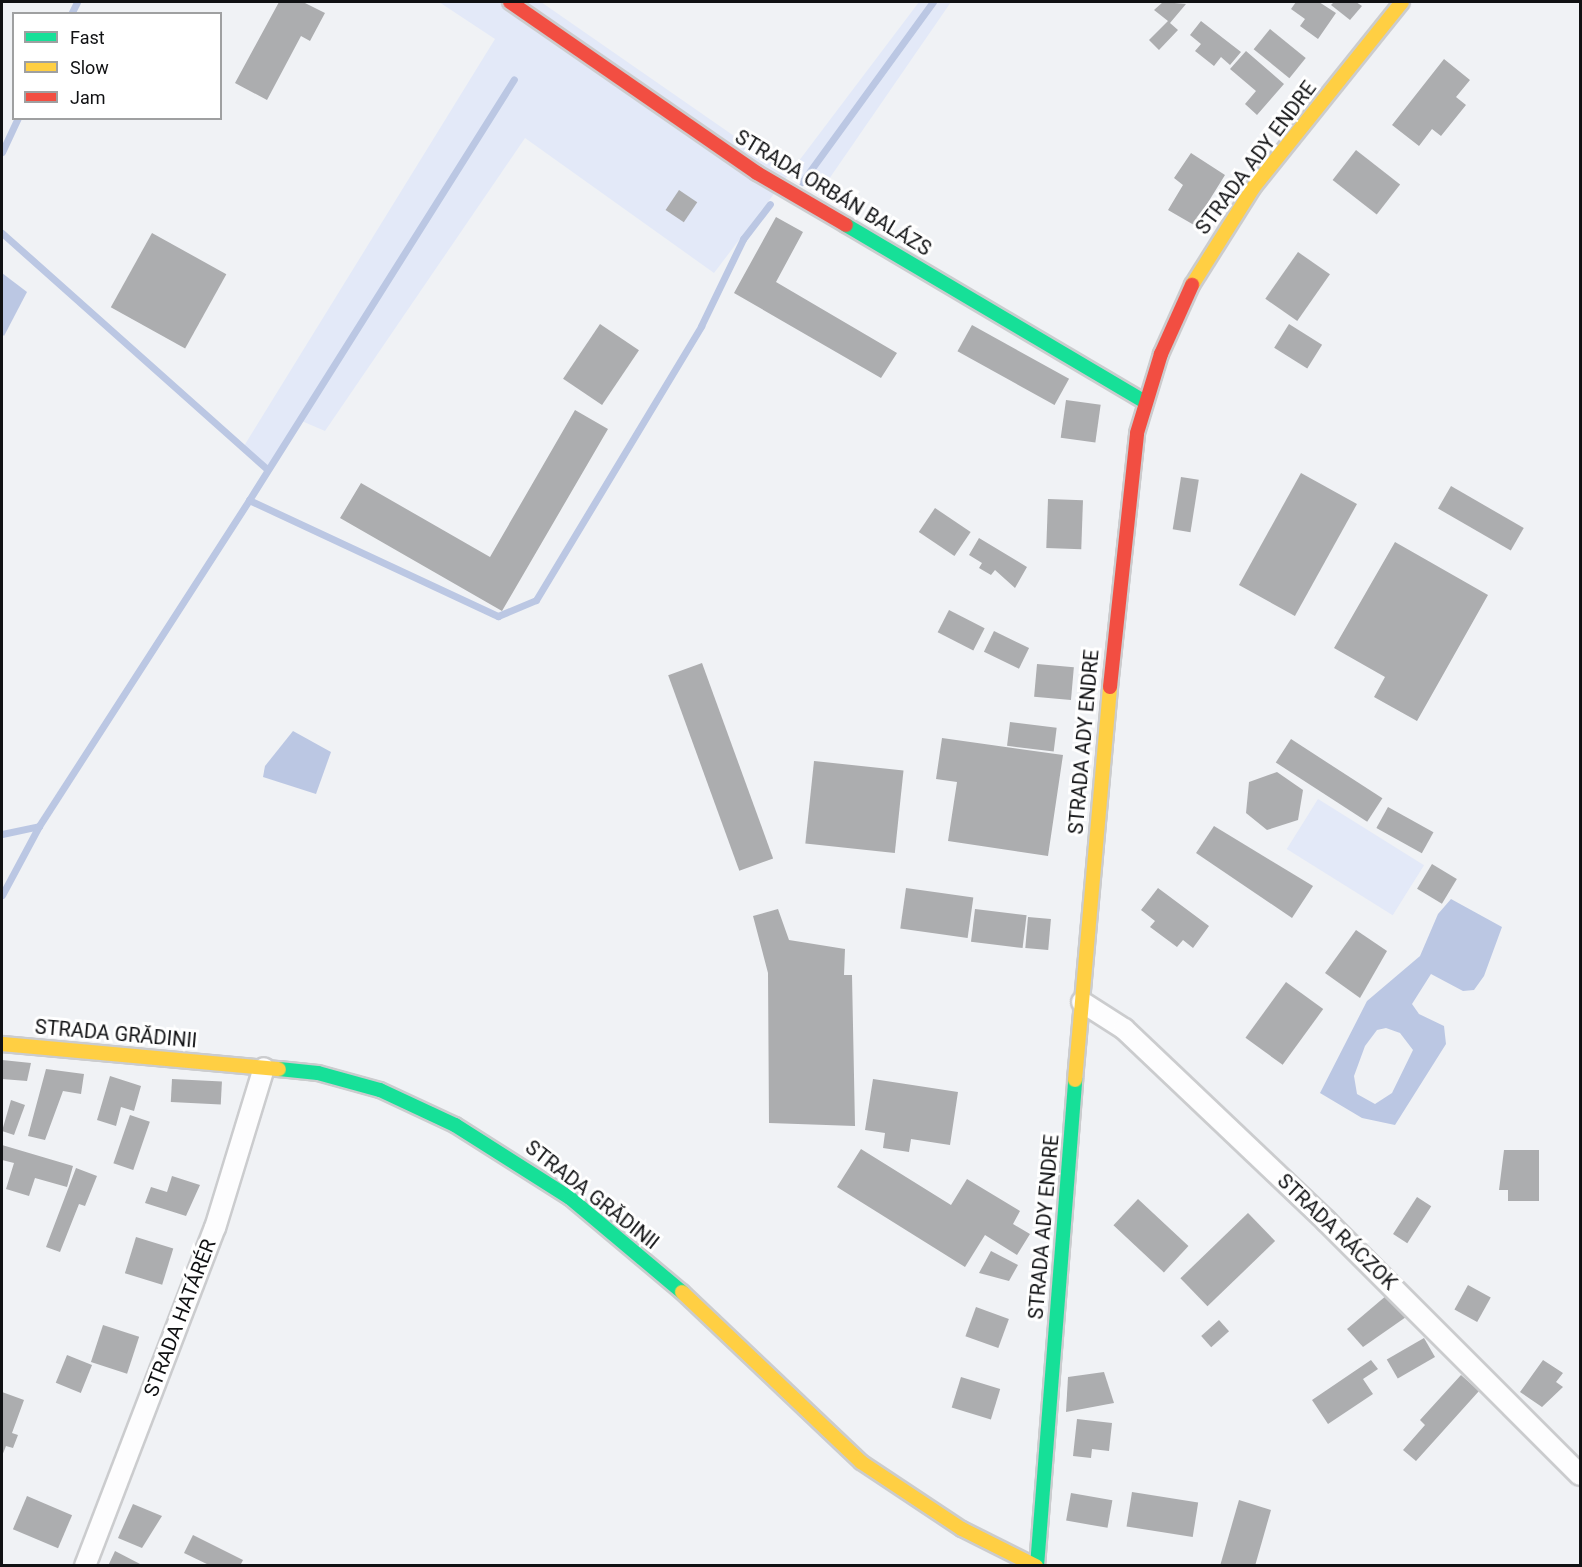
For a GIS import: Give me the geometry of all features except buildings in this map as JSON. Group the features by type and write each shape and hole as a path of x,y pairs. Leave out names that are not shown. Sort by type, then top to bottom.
{"street":[{"name":"STRADA ORBÁN BALÁZS","path":"510,2 756,173 1145,402"},
{"name":"STRADA ADY ENDRE","path":"1037,1566 1082,1002 1124,519 1145,402 1161,354 1204,260 1253,188 1402,2"},
{"name":"STRADA RÁCZOK","path":"1082,1002 1124,1029 1326,1221 1581,1475"},
{"name":"STRADA GRĂDINII","path":"2,1044 264,1068 370,1087 502,1151 570,1198 689,1298 861,1462 962,1529 1037,1566"},
{"name":"STRADA HATÁRÉR","path":"85,1566 215,1228 264,1068"}],"shaded area":[{"path":"439,2 541,2 789,174 714,273 525,138 325,431 297,419 270,468 244,446 495,39"},
{"path":"919,2 951,2 818,195 789,174"},
{"path":"1318,799 1424,865 1393,915 1287,849"}],"water":[{"path":"2,273 27,292 4,336 2,334"},
{"path":"293,731 331,752 316,794 263,777 265,766"},
{"path":"1451,899 1502,927 1484,976 1474,990 1463,991 1431,974 1412,1004 1419,1014 1444,1026 1446,1044 1395,1125 1362,1118 1320,1093 1367,1001 1420,956 1438,914","holes":["1386,1028 1400,1033 1413,1050 1392,1093 1375,1104 1357,1094 1354,1076 1365,1046 1377,1030"]}],"waterway":[{"path":"72,12 77,2"},
{"path":"802,182 933,2"},
{"path":"249,500 514,80"},
{"path":"2,152 17,120"},
{"path":"2,895 39,826 249,500 498,616 536,600 701,326 743,239 770,204"},
{"path":"2,233 267,469"},
{"path":"2,834 39,826"}],"traffic: fast":[{"path":"846,225 1145,402"},
{"path":"279,1069 318,1073 380,1090 455,1125 570,1198 682,1292"},
{"path":"1037,1566 1075,1080"}],"traffic: slow":[{"path":"1192,285 1253,188 1402,2"},
{"path":"1075,1080 1110,687"},
{"path":"2,1044 279,1069"},
{"path":"682,1292 861,1462 962,1529 1036,1566"}],"traffic: jam":[{"path":"510,2 757,173 846,225"},
{"path":"1110,687 1137,433 1161,354 1192,285"}]}
